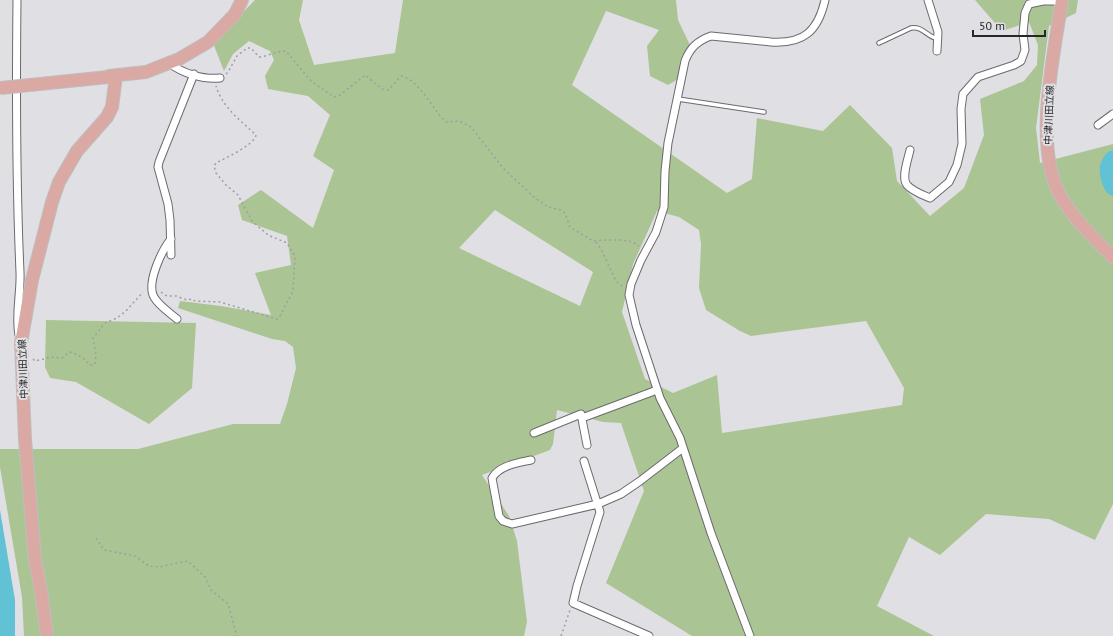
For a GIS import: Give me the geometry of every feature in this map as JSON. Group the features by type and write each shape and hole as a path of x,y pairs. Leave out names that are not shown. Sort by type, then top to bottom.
{"main road":[{"path":"0,88 146,72 179,59 208,42 235,14 242,0"},
{"name":"中津川田立線","path":"1061,1 1048,102 1047,138 1050,168 1059,194 1077,221 1113,257"},
{"name":"中津川田立線","path":"47,636 35,560 26,439 21,343 26,279 44,231 59,182 77,151 107,117 112,107 112,76"}],"street":[{"path":"17,0 17,216 26,279"},
{"path":"750,636 711,533 683,448 657,390 636,325 629,295 630,287 646,250 656,232 664,207 665,171 668,143 688,53 701,39 710,36 781,43 793,41 811,32 822,14 825,0"},
{"path":"928,0 938,32 937,51"},
{"path":"910,150 905,180 907,186 930,198 949,182 957,164 962,144 961,109 963,94 978,78 1021,61 1024,50 1023,34 1025,13 1029,4 1043,1 1061,1"},
{"path":"169,62 179,70 217,79"},
{"path":"171,255 168,204 158,167 194,74"},
{"path":"1098,125 1113,114"},
{"path":"171,239 164,248 157,265 152,286 153,296 158,303 177,319"},
{"path":"582,418 657,390"},
{"path":"534,433 581,414 587,445"},
{"path":"531,460 501,469 494,474 492,478 499,516 503,522 512,524 598,504 621,494 640,482 683,448"},
{"path":"584,461 600,512 573,603 649,636"}],"lane":[{"path":"879,43 916,27 933,38 938,39"},
{"path":"678,99 764,112"}],"path":[{"path":"32,352 33,360 35,361 52,357 62,358 72,352 92,366 96,361 93,338 105,323 117,318 126,311 148,288 152,286 167,296 176,296 182,299 192,299 195,301 220,302 277,319 280,316 293,291 295,256 287,243 268,235 252,221 238,195 226,185 216,173 214,166 216,163 253,142 256,138 256,135 231,112 218,91 217,79 228,72 237,56 247,48 251,48 259,57 268,56 278,51 286,51 311,82 334,97 340,95 365,75 382,89 388,90 395,84 398,78 402,76 407,77 423,93 446,122 459,121 471,127 503,168 535,198 548,207 561,210 565,213 570,227 594,241 621,240 633,242 646,250"},
{"path":"596,241 616,281 620,285 630,287"},
{"path":"96,538 104,550 135,556 149,566 159,567 188,561 205,577 211,590 228,604 237,636"},
{"path":"561,636 573,603"}],"green space":[{"path":"255,0 303,0 299,20 314,65 395,53 403,0 676,0 678,20 690,45 681,60 678,79 668,85 650,76 647,46 659,30 606,11 572,85 727,193 752,179 757,118 823,131 850,105 892,148 897,181 930,216 964,188 984,135 980,99 1024,81 1037,65 1038,45 1029,22 1002,31 975,0 1078,0 1076,13 1049,26 1036,128 1040,163 1113,144 1113,151 1106,161 1101,177 1113,194 1113,504 1095,540 1049,519 986,514 940,555 909,537 877,606 934,636 692,636 606,583 644,491 621,423 603,422 557,410 553,444 550,450 482,475 509,516 517,541 527,622 524,636 24,636 22,597 0,467 0,449 138,449 233,424 280,424 287,404 296,368 293,347 285,341 272,339 178,308 180,301 221,306 271,315 255,273 291,265 287,236 242,220 238,205 261,190 313,228 334,170 313,156 330,115 308,96 268,89 265,76 274,60 270,51 249,41 233,54 224,71 213,43","holes":["495,210 593,272 580,306 459,248","657,211 679,217 699,230 701,244 699,288 706,310 751,336 866,321 904,388 902,405 722,433 717,375 673,393 645,379 622,312 633,264"]},
{"path":"46,320 196,323 192,388 149,424 76,382 50,378 45,367"}],"water":[{"path":"0,510 15,600 15,636 0,636"}],"waterway":[{"path":"1113,159 1110,162 1108,169 1113,187"}]}
